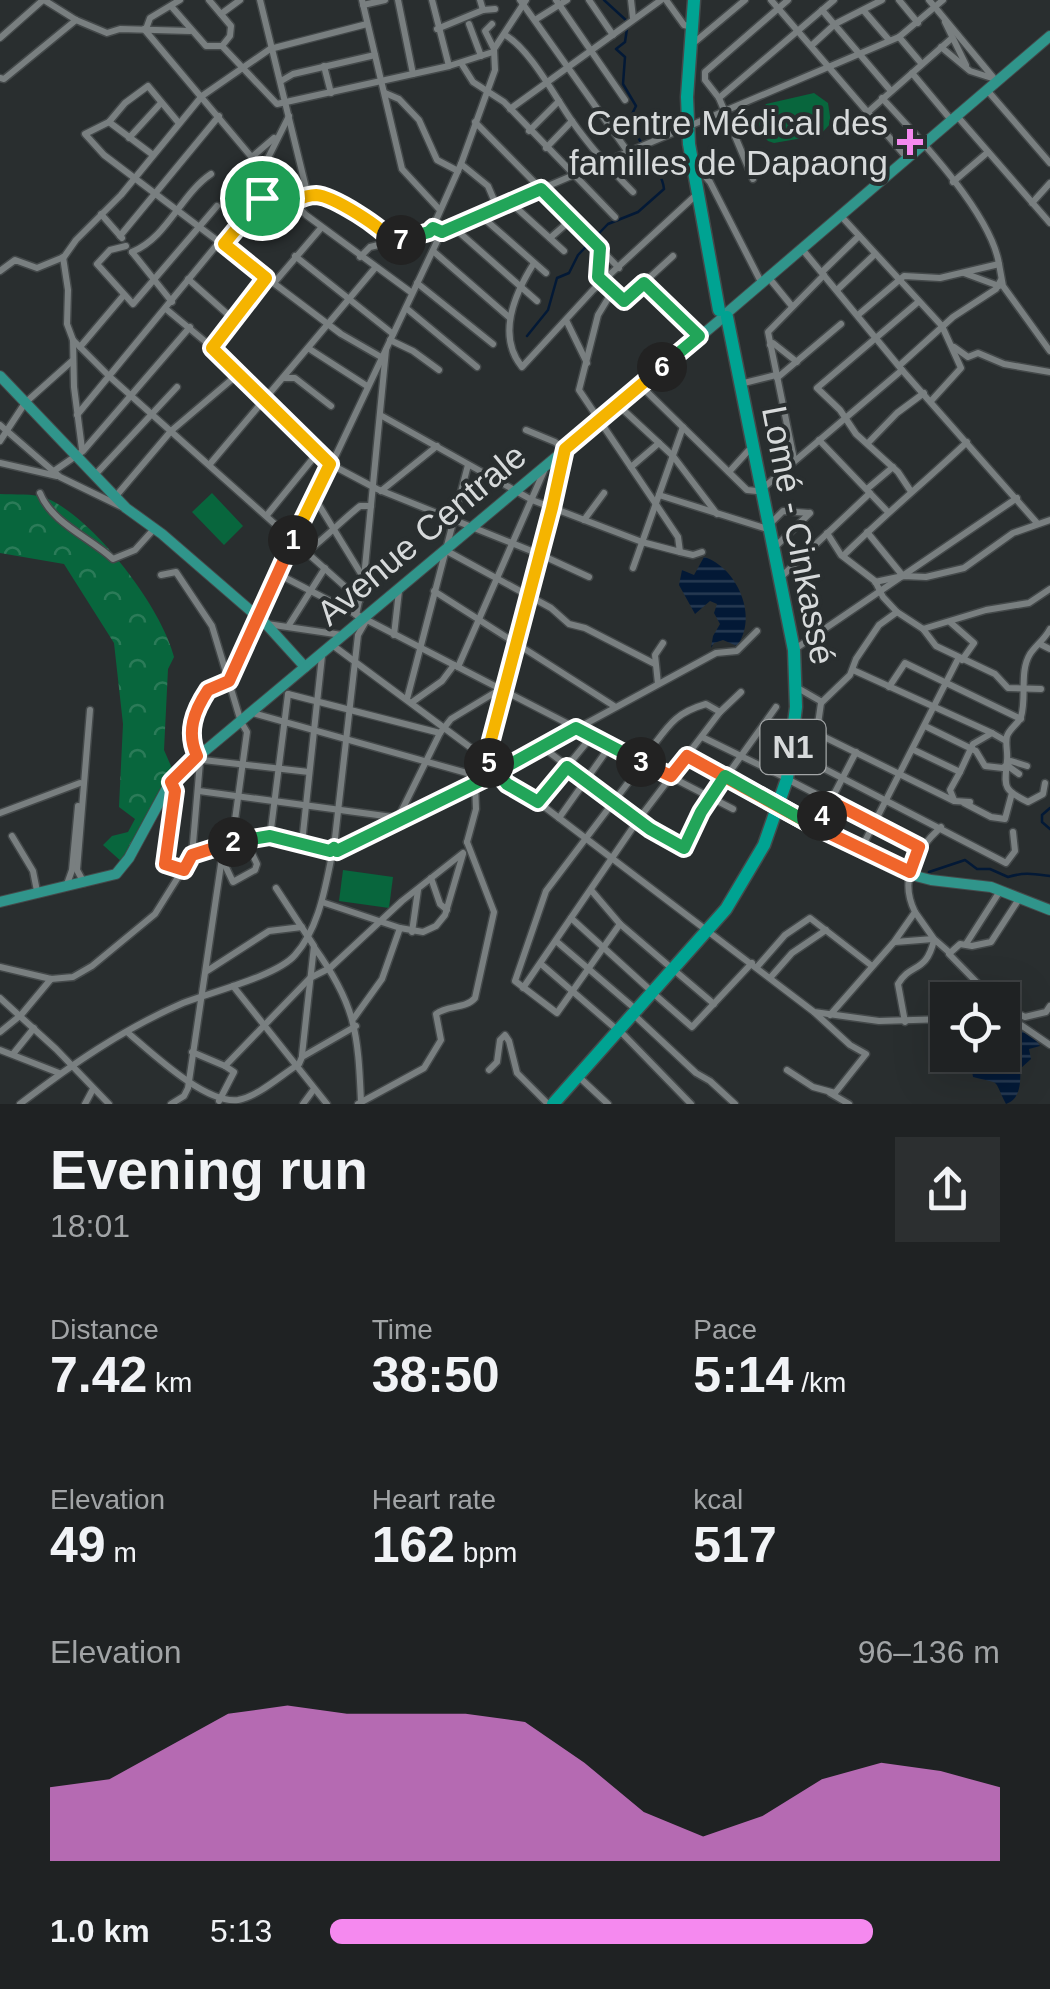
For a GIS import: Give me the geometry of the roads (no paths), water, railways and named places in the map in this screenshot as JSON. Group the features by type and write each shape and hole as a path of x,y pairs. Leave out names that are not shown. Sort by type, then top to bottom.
{"highway":[{"name":"N1","path":"697,0 691,124 697,194 723,314"},
{"name":"N1","path":"691,124 723,314"},
{"name":"Lomé - Cinkassé","path":"723,314 790,662 785,777"},
{"name":"Lomé - Cinkassé","path":"740,394 748,451 759,491"},
{"name":"Lomé - Cinkassé","path":"549,1104 742,886 776,808 792,752 796,688 794,650 766,527"},
{"name":"Lomé - Cinkassé","path":"549,1104 593,1056"}],"main road":[{"name":"Avenue Centrale","path":"1,899 85,884 120,871 171,782 185,768 252,712 288,688 305,667 342,635 1050,36"},
{"path":"3,383 79,453 126,508 262,621 305,667"},
{"path":"776,808 909,873 1000,890 1050,908"},
{"path":"776,808 909,873 990,883 1050,908"}],"street":[{"path":"0,24 4,36 43,0 76,20 107,32 191,31"},
{"path":"209,0 232,29 222,46"},
{"path":"221,14 240,0"},
{"path":"260,0 308,196"},
{"path":"385,0 362,3 403,171 440,209"},
{"path":"398,0 412,74"},
{"path":"432,0 448,66"},
{"path":"480,0 483,10"},
{"path":"590,0 613,36"},
{"path":"631,0 633,18"},
{"path":"510,109 633,18 664,0 694,34 744,0"},
{"path":"771,0 907,158"},
{"path":"753,179 726,110 704,80 705,72 788,0"},
{"path":"719,98 834,0"},
{"path":"864,11 882,0"},
{"path":"900,0 918,23"},
{"path":"928,0 945,21 970,71"},
{"path":"0,967 51,979 73,977 155,914 184,870 192,855 198,792 199,759 190,740 196,712 208,690 229,681 262,621 282,564 442,232 899,37 943,0"},
{"path":"277,104 481,56 493,50 505,35 523,2 628,152"},
{"path":"534,20 561,2 625,100"},
{"path":"145,29 149,20 173,3 208,48 222,46"},
{"path":"437,28 495,9"},
{"path":"811,46 835,24 860,9 889,41"},
{"path":"822,10 891,91"},
{"path":"0,78 4,79 76,20"},
{"path":"945,21 962,36 996,80"},
{"path":"0,272 15,260 37,268 63,257 202,96 270,48 368,24"},
{"path":"469,24 481,56"},
{"path":"431,230 460,167 496,64 485,31 492,24"},
{"path":"145,29 292,202 321,228 412,293"},
{"path":"505,35 514,40 603,162 633,192"},
{"path":"899,37 921,64"},
{"path":"868,112 952,38"},
{"path":"222,46 290,116"},
{"path":"942,47 970,71 996,80"},
{"path":"281,80 374,55"},
{"path":"461,62 473,82 510,109 614,217"},
{"path":"324,66 330,93"},
{"path":"912,72 1050,223"},
{"path":"178,122 148,86 125,102 109,122 85,134 104,155 327,324 384,353"},
{"path":"987,90 1050,163"},
{"path":"384,92 399,99 417,117 437,160 460,167 488,186 496,207"},
{"path":"882,98 924,144 992,239 1001,288 1050,350"},
{"path":"529,131 559,101"},
{"path":"129,138 160,103"},
{"path":"120,236 218,116"},
{"path":"78,415 188,279 260,202 265,173 290,116"},
{"path":"546,148 572,121"},
{"path":"109,122 152,155"},
{"path":"475,122 619,268"},
{"path":"252,157 280,132"},
{"path":"953,182 988,152"},
{"path":"698,166 765,280 791,305"},
{"path":"211,174 146,246 110,250 98,264 133,304 217,206"},
{"path":"1032,203 1050,183"},
{"path":"534,263 520,285 510,318 513,348 522,367 599,282 697,194"},
{"path":"292,202 308,196 324,197 381,228 392,242"},
{"path":"510,202 564,251"},
{"path":"101,214 172,302"},
{"path":"480,215 546,272"},
{"path":"841,216 942,326 954,346 961,368 931,401"},
{"path":"550,238 572,219"},
{"path":"452,226 537,301"},
{"path":"274,283 321,228"},
{"path":"431,230 437,241"},
{"path":"360,257 368,248 431,230 442,232"},
{"path":"794,459 768,332 859,236"},
{"path":"595,243 599,282 624,301 673,256"},
{"path":"802,249 1036,522"},
{"path":"433,251 510,318"},
{"path":"837,290 875,254"},
{"path":"295,256 391,337 439,370"},
{"path":"63,257 69,297 67,324 76,343 360,600"},
{"path":"858,315 897,279 910,274 940,278 999,264"},
{"path":"210,464 374,268"},
{"path":"963,272 1001,288"},
{"path":"212,348 266,278"},
{"path":"188,279 233,320"},
{"path":"417,283 493,344"},
{"path":"644,283 699,336"},
{"path":"640,385 747,490 759,491 901,368 942,326 1001,288"},
{"path":"612,292 598,315 579,390 678,538 680,552"},
{"path":"79,453 73,360 76,343 124,295"},
{"path":"910,490 817,388 918,302"},
{"path":"406,308 477,368"},
{"path":"166,309 190,327 330,464 381,491 589,578"},
{"path":"566,320 587,363"},
{"path":"740,394 797,362 842,324"},
{"path":"57,474 190,327"},
{"path":"770,345 773,343 797,362"},
{"path":"954,346 968,357 978,353 1004,364 1050,372"},
{"path":"308,348 367,386"},
{"path":"20,1104 70,1064 127,1032 291,960 322,902 333,851 362,618 360,600 382,416 384,353"},
{"path":"0,441 3,428 73,360"},
{"path":"294,365 295,378"},
{"path":"115,497 172,431 238,374"},
{"path":"283,378 295,378 331,406"},
{"path":"95,475 177,386"},
{"path":"868,444 897,413 924,393"},
{"path":"617,404 673,456 717,514"},
{"path":"382,416 532,500 642,542 692,555 702,552"},
{"path":"633,568 683,427"},
{"path":"3,428 57,474 108,504 126,508"},
{"path":"486,759 565,449 526,430"},
{"path":"819,440 888,512"},
{"path":"843,556 967,442"},
{"path":"631,468 659,443"},
{"path":"381,491 438,446"},
{"path":"267,516 319,451"},
{"path":"729,472 748,451"},
{"path":"0,463 57,474"},
{"path":"409,701 442,682 456,666 547,464"},
{"path":"409,701 468,466"},
{"path":"779,578 893,467"},
{"path":"40,493 51,514 94,541 113,559 135,550 154,528"},
{"path":"584,520 604,493"},
{"path":"659,494 766,527 783,511 810,513 774,549"},
{"path":"314,497 364,578"},
{"path":"794,650 1017,498"},
{"path":"282,564 294,562 308,552 360,506 371,506"},
{"path":"875,582 968,568 1013,532 1050,520"},
{"path":"867,532 904,576"},
{"path":"827,533 843,556 875,582 897,612 924,629 936,646 995,674 1008,688 1041,688"},
{"path":"446,549 558,613 569,624 585,628 656,664"},
{"path":"289,626 325,568"},
{"path":"161,575 176,572 210,622 247,734 188,1082 184,1096 171,1104"},
{"path":"278,574 733,809"},
{"path":"394,635 400,587"},
{"path":"924,629 945,620 1030,603 1050,589"},
{"path":"434,591 615,707"},
{"path":"817,732 821,703 853,670 879,624 897,612"},
{"path":"959,631 968,616"},
{"path":"861,850 947,682 974,643 945,620"},
{"path":"262,621 342,635"},
{"path":"1007,766 1006,740 1020,719 1020,689 1026,681 1030,654 1050,629"},
{"path":"192,855 228,843 270,836 333,851 484,779 709,658 737,651 757,632"},
{"path":"658,684 656,654 663,643"},
{"path":"1040,644 1050,649"},
{"path":"302,843 327,648 355,663 409,701 442,731 486,759 507,784"},
{"path":"888,687 904,662 1020,719"},
{"path":"853,670 1006,740"},
{"path":"270,836 288,688 442,731"},
{"path":"796,688 821,703"},
{"path":"401,818 442,731 458,714 501,690"},
{"path":"523,988 638,820 720,712 741,692"},
{"path":"650,750 685,710 706,704 720,712"},
{"path":"541,746 638,820 684,848 725,776 776,708"},
{"path":"66,888 72,870 90,710"},
{"path":"252,712 507,784 538,802 866,1054 838,1090 830,1092"},
{"path":"795,722 991,818 1005,820 1012,793"},
{"path":"926,726 971,748 984,766 1007,766 1019,774"},
{"path":"954,802 950,792 971,748 992,733"},
{"path":"538,802 592,736"},
{"path":"702,737 919,847"},
{"path":"559,818 610,746"},
{"path":"914,750 960,772"},
{"path":"792,752 1006,863 1015,851 1014,832"},
{"path":"816,827 856,752"},
{"path":"687,756 776,808"},
{"path":"199,759 309,772"},
{"path":"1027,766 1011,761 1004,769 1004,784 1012,793 1032,803 1043,794 1045,783"},
{"path":"620,924 556,1014 515,978 539,905 560,870 643,763"},
{"path":"84,770 80,783 77,870 85,884"},
{"path":"171,782 175,791 163,860 167,866 184,870"},
{"path":"0,813 80,783"},
{"path":"322,902 412,932 436,926 447,910 476,809 475,783"},
{"path":"198,792 401,818"},
{"path":"940,827 919,847 909,873 908,899 934,939 976,982"},
{"path":"12,836 33,870 39,890 34,895"},
{"path":"223,862 234,882 257,868 245,839"},
{"path":"276,888 330,968 355,1022 360,1103 424,1068 441,1040 436,1014 476,998 494,912 467,842"},
{"path":"225,1066 310,978 330,968 463,853"},
{"path":"431,878 440,904 447,910"},
{"path":"412,932 418,888"},
{"path":"591,890 620,924 714,1004"},
{"path":"966,944 1000,890"},
{"path":"894,942 934,939 950,953 960,944 991,942 1020,898"},
{"path":"829,1016 915,912"},
{"path":"571,918 690,1027 786,935 810,918 872,966"},
{"path":"127,1032 218,1101 244,1098 295,1067 302,1056 355,1022 379,984 400,928"},
{"path":"770,978 788,957 826,930"},
{"path":"206,972 268,932 306,931"},
{"path":"905,1022 898,984 925,963 934,939"},
{"path":"556,942 696,1073 736,1104"},
{"path":"302,1056 314,946"},
{"path":"772,950 788,957"},
{"path":"540,964 617,1029 690,1104"},
{"path":"0,1032 51,979"},
{"path":"233,986 326,1104"},
{"path":"0,998 21,1014 109,1104"},
{"path":"1020,1015 1046,1012 1050,1006"},
{"path":"814,1012 905,1022 930,1020"},
{"path":"1020,1026 1050,1046"},
{"path":"12,1055 34,1028"},
{"path":"490,1070 498,1062 500,1038 505,1035 516,1071 549,1104"},
{"path":"0,1050 60,1074"},
{"path":"192,1052 234,1072 218,1101"},
{"path":"787,1070 849,1104"},
{"path":"578,1076 608,1104"},
{"path":"84,1104 93,1089"},
{"path":"303,1104 314,1089"},
{"path":"593,1091 594,1104"}],"water":[{"path":"704,557 726,571 741,594 746,621 737,646 723,640 711,648 720,624 714,613 717,604 710,601 695,614 679,585 682,570 694,575"},
{"path":"1020,1029 1040,1046 1029,1049 1031,1059 1020,1069"},
{"path":"972,1072 1020,1072 1020,1085 1017,1095 1006,1104 995,1083 973,1077"}],"waterway":[{"path":"527,336 548,310 557,278 569,273 578,255 608,224 638,212 664,189 629,120 636,106 623,84 625,57 616,49 625,42 628,22 604,0"},
{"path":"1050,808 1042,815 1042,822 1050,829"},
{"path":"929,872 965,860 977,869 990,869 1008,877 1050,876"}],"place":[{"name":"Centre Médical des familles de Dapaong","path":"910,142"}]}
